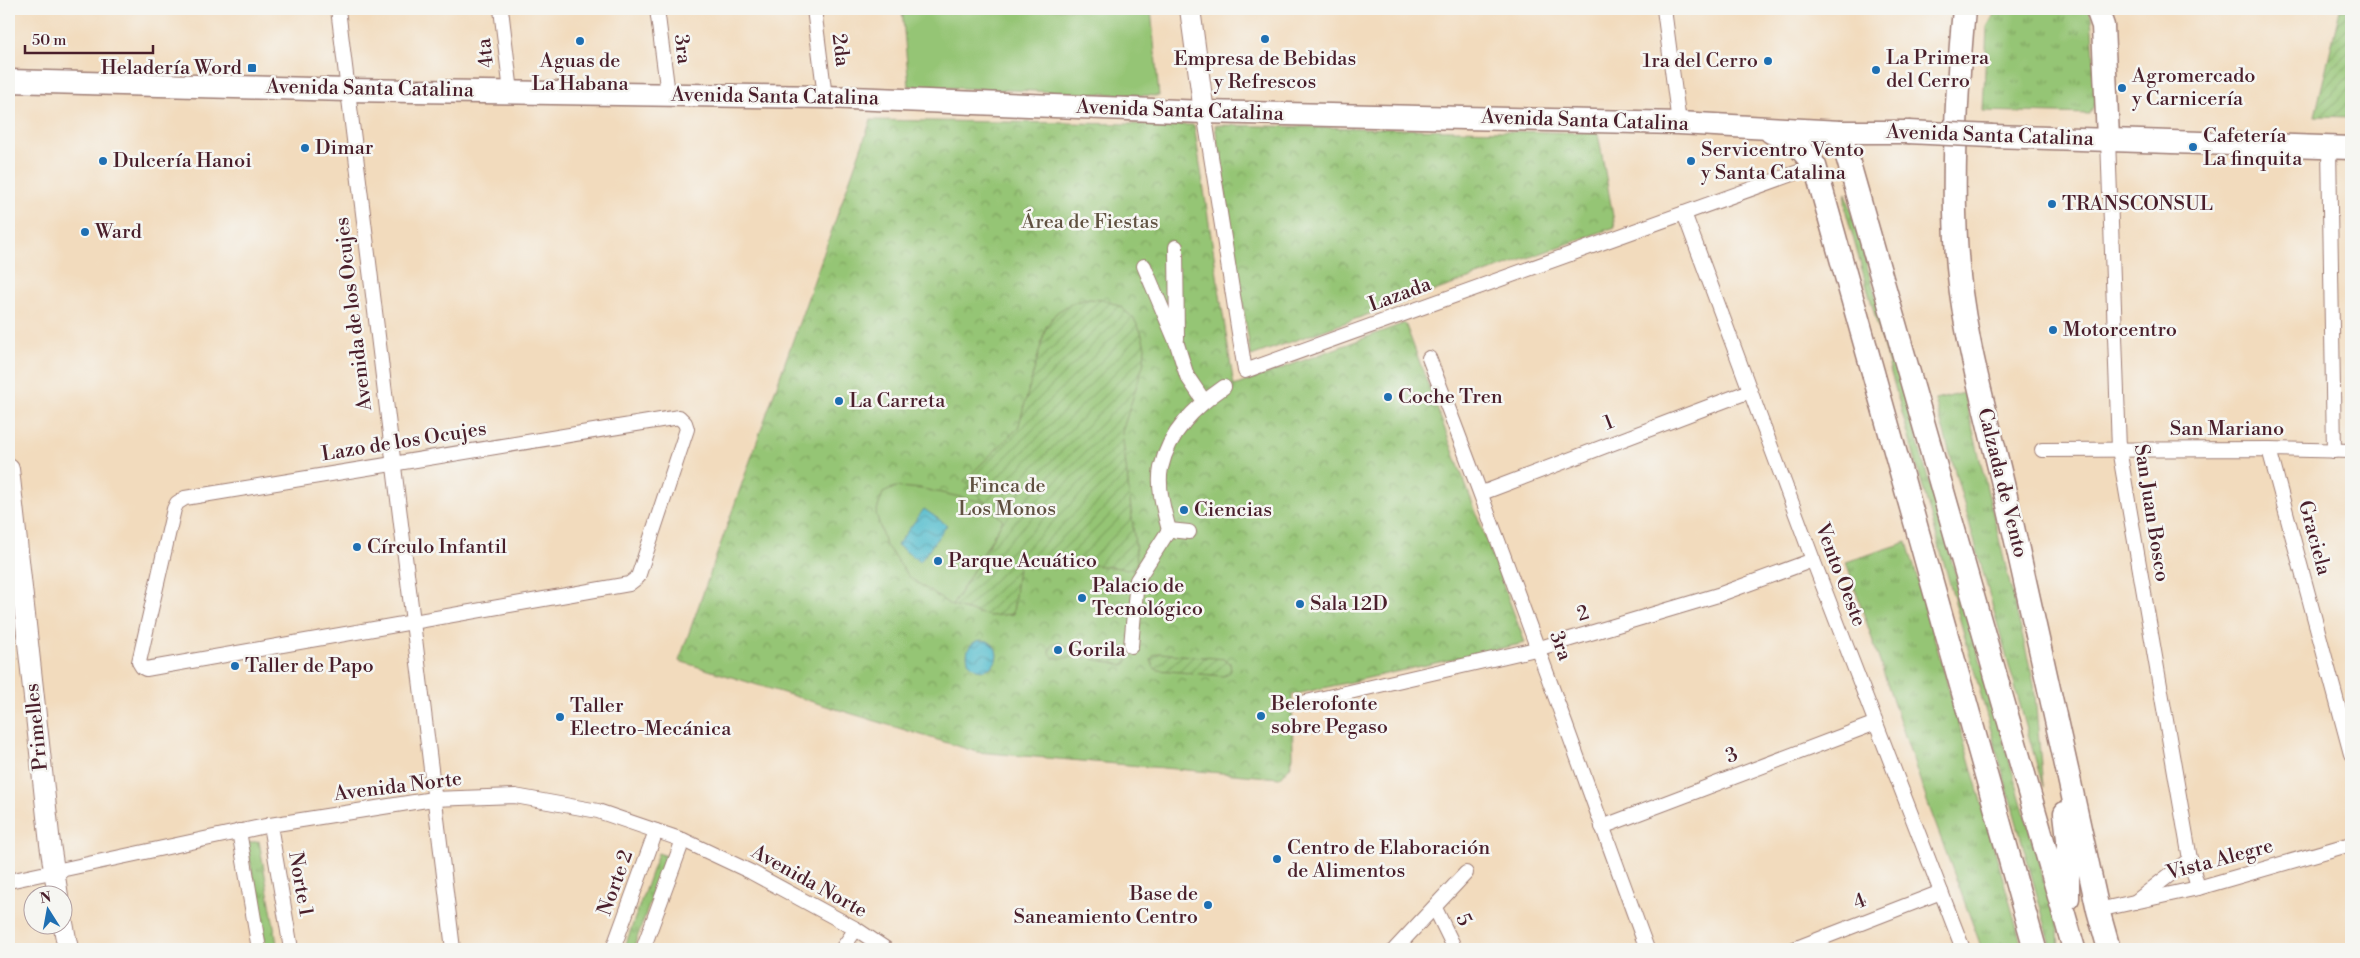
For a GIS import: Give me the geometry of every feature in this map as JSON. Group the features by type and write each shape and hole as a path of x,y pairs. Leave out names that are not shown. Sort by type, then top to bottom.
{"main road":[{"name":"Calzada de Vento","path":"1964,9 1956,106 1956,240 1963,305 1978,386 1999,466 2098,910 2109,949"},
{"path":"1960,50 1973,21 1982,9"},
{"path":"2097,9 2102,26 2108,140"},
{"name":"Avenida Santa Catalina","path":"9,81 347,90 825,97 1204,112 1679,123 1840,132 1908,132 2351,148"},
{"path":"1761,127 1795,142 1815,166 2035,949"},
{"path":"1815,166 1827,140 1840,132 2074,949"},
{"path":"2050,690 2068,839 2067,949"}],"street":[{"name":"Avenida de los Ocujes","path":"338,9 392,464 453,949"},
{"name":"4ta","path":"501,9 511,92"},
{"name":"3ra","path":"657,9 668,94"},
{"name":"2da","path":"814,9 825,97"},
{"path":"1190,9 1204,112"},
{"path":"1664,9 1679,123"},
{"name":"Lazada","path":"1204,112 1245,371 1815,166"},
{"name":"San Juan Bosco","path":"2108,140 2119,449 2190,859 2198,888"},
{"path":"2329,147 2334,451"},
{"name":"Vento Oeste","path":"1684,213 1813,560 1963,949"},
{"path":"1176,247 1177,344"},
{"path":"1144,266 1177,344 1187,376 1204,401"},
{"name":"3ra","path":"1429,358 1482,492 1540,648 1602,827 1647,949"},
{"path":"1131,646 1137,580 1168,530 1162,502 1161,469 1178,428 1204,401 1224,387"},
{"name":"1","path":"1482,492 1750,391"},
{"name":"Lazo de los Ocujes","path":"680,417 685,423 687,430 638,577 634,581 629,584 412,622 146,669 139,662 174,509 185,498 680,417"},
{"name":"San Mariano","path":"2042,450 2269,449 2351,451"},
{"name":"Graciela","path":"2269,449 2351,754"},
{"name":"Primelles","path":"9,469 56,886"},
{"path":"1168,530 1189,532"},
{"name":"2","path":"1302,703 1540,648 1718,595 1813,560"},
{"name":"3","path":"1602,827 1876,723"},
{"name":"Avenida Norte","path":"9,881 270,825 433,799 515,796 598,812 683,840 751,872 856,929 883,949"},
{"name":"Norte 1","path":"270,825 291,949"},
{"path":"239,831 259,949"},
{"name":"Norte 2","path":"613,949 656,831"},
{"path":"643,949 683,840"},
{"name":"Vista Alegre","path":"2098,910 2131,905 2198,888 2351,844"},
{"path":"2131,905 2190,859"},
{"path":"1395,949 1466,873"},
{"name":"4","path":"1794,949 1942,892"},
{"name":"5","path":"1435,908 1455,949"},
{"path":"842,949 856,929"},
{"path":"65,936 68,949"}],"green space":[{"path":"902,9 1151,9 1159,96 909,86"},
{"path":"1997,9 2087,9 2091,16 2097,98 2090,114 1983,111 1987,27"},
{"path":"2340,9 2351,9 2351,117 2315,116"},
{"name":"Finca de Los Monos","path":"871,120 1194,125 1234,386 1405,323 1525,643 1292,695 1293,757 1290,767 1280,778 977,752 679,661"},
{"path":"1215,125 1598,133 1615,227 1251,356"},
{"path":"1846,193 2058,930 2059,949 2052,949 1846,212"},
{"path":"1088,299 1105,300 1121,307 1134,319 1141,332 1145,347 1144,362 1122,432 1138,570 1019,557 1013,614 990,616 952,606 1003,520 964,481 1018,428 1046,327 1056,313 1071,303"},
{"path":"1964,393 2034,684 2043,787 1935,400"},
{"name":"Parque Acuático","path":"896,487 923,489 983,502 1003,520 952,606 910,578 885,544 876,513 883,493"},
{"path":"1907,542 2023,949 1982,949 1927,801 1846,562"},
{"path":"1060,642 1068,648 1084,652 1085,657 1054,658 1049,652 1050,648 1053,644"},
{"path":"1120,648 1126,650 1129,655 1127,663 1123,665 1093,659 1095,653 1111,653"},
{"path":"1159,653 1225,659 1230,663 1231,671 1227,675 1222,676 1159,670 1154,668 1151,660 1154,655"},
{"path":"259,841 278,949 266,949 247,843"},
{"path":"658,853 667,856 633,949 624,949"}],"water":[{"path":"924,509 947,525 920,562 897,545"},
{"path":"982,640 988,641 996,649 996,661 988,669 982,670 976,669 968,661 967,655 968,649 976,641"}],"place":[{"name":"Empresa de Bebidas y Refrescos","path":"1265,39"},
{"name":"Aguas de La Habana","path":"580,41"},
{"name":"1ra del Cerro","path":"1768,61"},
{"name":"Heladería Word","path":"252,68"},
{"name":"La Primera del Cerro","path":"1876,70"},
{"name":"Agromercado y Carnicería","path":"2122,88"},
{"name":"Cafetería La finquita","path":"2193,147"},
{"name":"Dimar","path":"305,148"},
{"name":"Dulcería Hanoi","path":"103,161"},
{"name":"Servicentro Vento y Santa Catalina","path":"1691,161"},
{"name":"TRANSCONSUL","path":"2052,204"},
{"name":"Ward","path":"85,232"},
{"name":"Motorcentro","path":"2053,330"},
{"name":"Coche Tren","path":"1388,397"},
{"name":"La Carreta","path":"839,401"},
{"name":"Ciencias","path":"1184,510"},
{"name":"Círculo Infantil","path":"357,547"},
{"name":"Parque Acuático","path":"938,561"},
{"name":"Palacio de Tecnológico","path":"1082,598"},
{"name":"Sala 12D","path":"1300,604"},
{"name":"Gorila","path":"1058,650"},
{"name":"Taller de Papo","path":"235,666"},
{"name":"Belerofonte sobre Pegaso","path":"1261,716"},
{"name":"Taller Electro-Mecánica","path":"560,717"},
{"name":"Centro de Elaboración de Alimentos","path":"1277,859"},
{"name":"Base de Saneamiento Centro","path":"1208,905"}],"park label":[{"name":"Área de Fiestas","path":"1090,222"}]}
